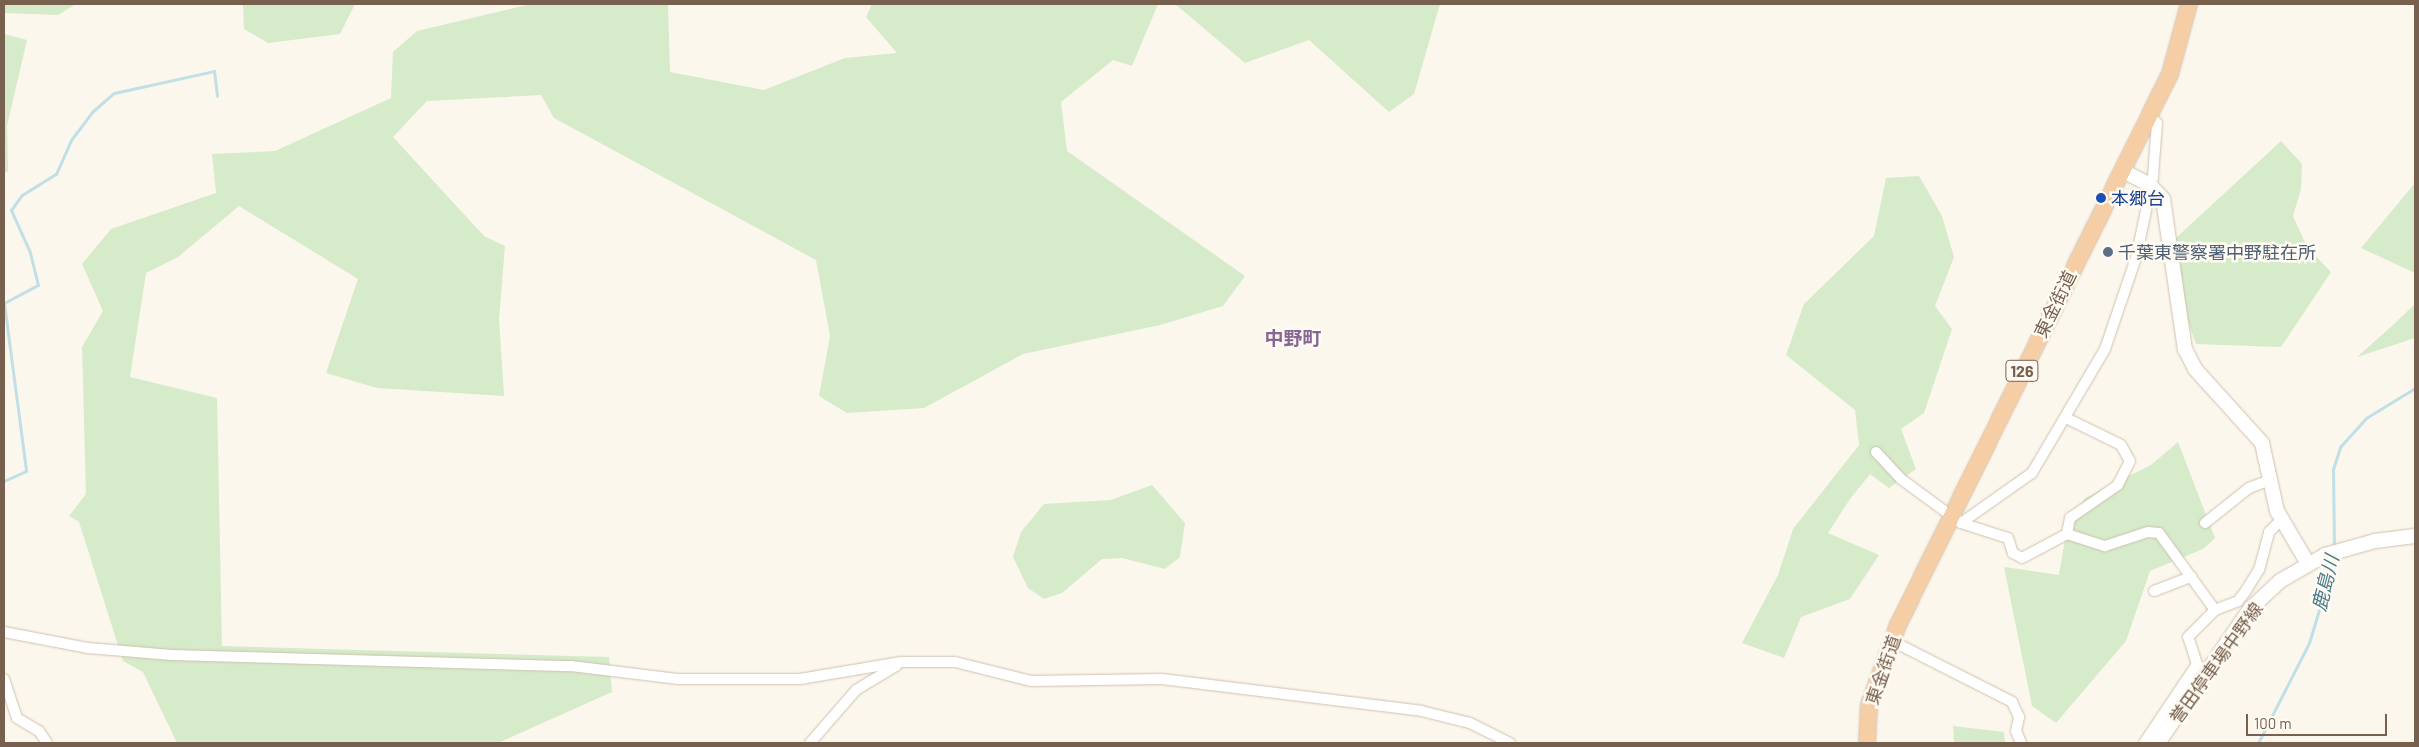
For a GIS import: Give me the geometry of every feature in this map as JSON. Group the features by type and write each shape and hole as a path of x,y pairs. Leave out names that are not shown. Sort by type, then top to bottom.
{"highway":[{"name":"東金街道","path":"1867,743 1869,705 1892,641 1955,519 2150,116 2181,42 2189,4"}],"main road":[{"path":"2123,171 2149,184 2167,209 2185,349 2195,369 2262,443 2280,521 2307,562"},
{"name":"誉田停車場中野線","path":"2158,743 2250,609 2307,562 2340,550 2415,536"}],"street":[{"path":"1955,519 2032,473 2066,418 2113,331 2136,258 2149,184 2157,124 2150,116"},
{"path":"2066,418 2121,445 2130,461 2118,485 2070,518 2067,534"},
{"path":"1876,452 1901,479 1955,519 2008,538 2013,553 2022,558 2067,534 2105,546 2154,532 2215,610"},
{"path":"2205,523 2249,488 2270,480"},
{"path":"2144,743 2197,664 2188,637 2215,610 2238,601 2259,570 2269,532 2280,521"},
{"path":"2154,591 2191,577"},
{"path":"2238,601 2250,609"},
{"path":"4,632 88,648 172,655 571,666 679,679 800,679 902,662 955,662 1031,681 1162,679 1422,711 1470,723 1510,743"},
{"path":"1892,641 2012,702 2019,717 2016,731 2021,743"},
{"path":"810,743 856,690 902,662"},
{"path":"4,679 17,718 39,731 47,743"}],"green space":[{"path":"4,4 76,4 58,15 4,13"},
{"path":"243,4 355,4 340,34 268,43 244,29"},
{"path":"531,4 668,4 670,72 764,90 845,58 897,53 866,17 872,4 1158,4 1132,66 1113,60 1061,102 1067,151 1245,276 1223,306 1160,325 1023,354 924,408 847,413 819,396 830,336 816,260 554,118 541,95 427,101 393,137 484,236 505,246 499,319 504,396 377,388 326,373 358,279 239,206 178,257 146,273 130,377 217,398 222,646 609,657 612,692 498,743 177,743 143,672 123,661 79,522 69,516 86,494 82,347 103,311 82,264 111,229 216,193 212,154 275,151 391,98 393,52 417,31"},
{"path":"1175,4 1440,4 1414,94 1389,112 1309,40 1245,63"},
{"path":"4,34 27,40 7,126 8,171 4,173"},
{"path":"2281,141 2302,164 2301,189 2293,216 2307,247 2331,272 2281,347 2196,344 2163,250"},
{"path":"1919,176 1942,216 1954,257 1935,306 1952,329 1924,413 1901,429 1916,469 1889,488 1870,474 1850,499 1828,533 1879,555 1850,599 1801,617 1784,658 1742,643 1778,575 1793,529 1859,445 1855,410 1786,355 1804,304 1874,236 1886,178"},
{"path":"2415,183 2415,273 2361,248"},
{"path":"2415,304 2415,338 2357,357 2393,325"},
{"path":"2178,442 2215,538 2203,549 2150,571 2126,641 2056,723 2032,706 2004,567 2059,575 2067,527 2085,498 2151,465"},
{"path":"1152,485 1185,523 1180,557 1165,569 1122,558 1102,559 1062,593 1044,599 1028,588 1013,557 1021,532 1044,504 1111,500"},
{"path":"1953,726 2004,732 2005,743 1954,743"}],"waterway":[{"path":"4,303 38,285 29,250 11,210 22,195 56,174 71,140 92,112 114,93 214,71 217,96"},
{"path":"4,303 26,471 4,481"},
{"name":"鹿島川","path":"2334,548 2333,469 2340,447 2366,418 2415,388"},
{"name":"鹿島川","path":"2258,743 2309,643 2335,557"}],"place":[{"name":"本郷台","path":"2101,198"},
{"name":"千葉東警察署中野駐在所","path":"2108,252"}],"district":[{"name":"中野町","path":"1293,338"}]}
